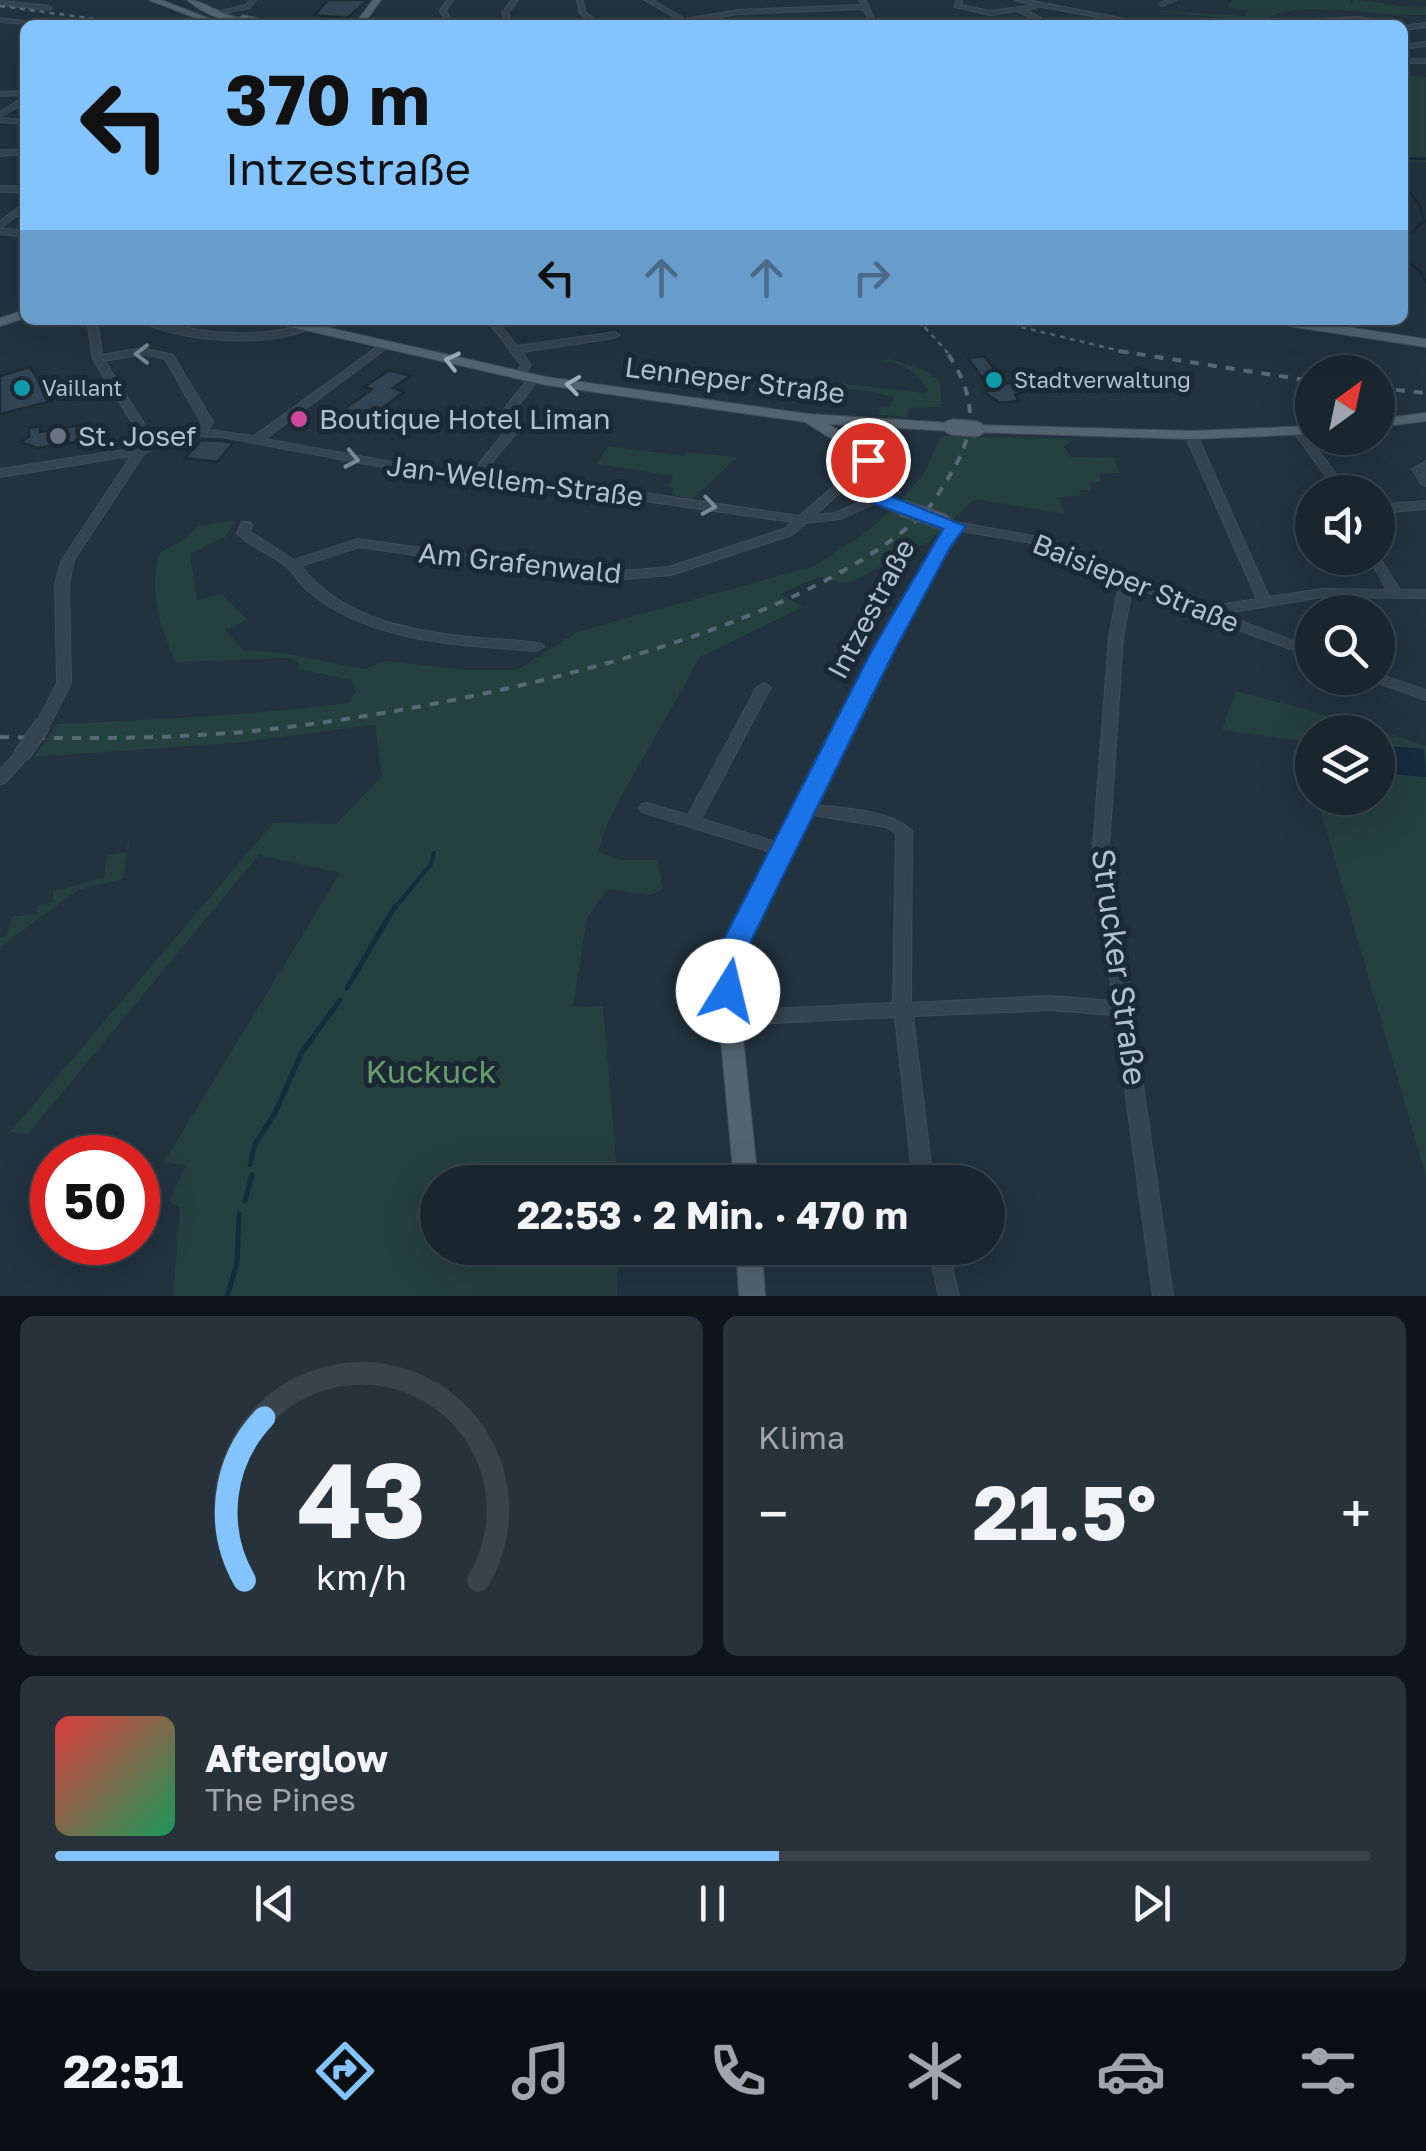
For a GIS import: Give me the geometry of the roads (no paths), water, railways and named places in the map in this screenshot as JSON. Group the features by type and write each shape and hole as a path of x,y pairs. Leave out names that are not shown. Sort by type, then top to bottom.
{"main road":[{"path":"153,0 202,20"},
{"path":"191,0 218,16 240,20"},
{"path":"204,0 221,17"},
{"path":"366,20 389,0"},
{"name":"Lenneper Straße","path":"299,325 527,378 808,418 952,428 1191,435 1295,430"},
{"path":"1302,325 1426,343"},
{"path":"1309,325 1319,328"},
{"path":"1395,422 1426,417"},
{"path":"808,418 874,458"},
{"name":"Intzestraße","path":"744,1165 730,1018 732,951 950,524 880,498 881,469 874,458"},
{"path":"749,1265 752,1296"}],"street":[{"path":"580,0 582,12 593,20"},
{"path":"646,0 681,20"},
{"path":"762,0 797,4"},
{"path":"959,0 957,6 979,17 1045,6"},
{"path":"1017,0 1130,20"},
{"path":"221,17 252,2"},
{"path":"0,3 49,8"},
{"path":"688,20 862,3"},
{"path":"1020,10 1041,20"},
{"path":"1106,16 1127,20"},
{"path":"0,228 20,210"},
{"path":"1,782 43,724 64,683 62,584 68,560 146,444 98,359 93,325"},
{"path":"162,325 190,332 238,335 308,327"},
{"path":"472,480 509,434 498,424 527,378 526,365 496,325"},
{"path":"515,350 615,335"},
{"path":"256,440 384,345"},
{"path":"98,359 142,352 169,358 207,422 202,432"},
{"name":"Jan-Wellem-Straße","path":"0,473 202,432 472,480 638,496 801,520 836,516 880,498"},
{"path":"1191,435 1265,602"},
{"path":"801,520 874,458"},
{"path":"1426,465 1418,469 1426,482"},
{"path":"1395,508 1426,505"},
{"name":"Am Grafenwald","path":"292,564 358,543 568,574 638,576 671,571 780,536 801,520"},
{"name":"Baisieper Straße","path":"950,524 1046,542 1295,646"},
{"path":"246,525 243,533 292,564 315,592 363,618 471,642 536,647"},
{"path":"1385,575 1395,594"},
{"name":"Strucker Straße","path":"1134,580 1124,594 1116,638 1101,847 1163,1296"},
{"path":"1212,614 1220,609 1322,593 1426,594"},
{"path":"1395,684 1426,695"},
{"path":"692,822 764,687"},
{"path":"646,808 784,850"},
{"path":"806,809 890,822 903,829 904,1012 921,1165"},
{"path":"730,1018 1050,1004 1124,1009"},
{"path":"942,1265 948,1296"}],"water":[{"path":"1395,746 1424,749 1426,777 1395,775"}],"waterway":[{"path":"1408,158 1426,159"},
{"path":"1408,190 1419,204"},
{"path":"1411,233 1424,221 1420,208"},
{"path":"1408,262 1420,271 1426,282"},
{"path":"394,909 431,864 434,853"},
{"path":"347,988 395,906"},
{"path":"250,1165 255,1144 275,1113 302,1052 340,1000"},
{"path":"245,1201 252,1175"},
{"path":"227,1296 237,1264 239,1214"}],"railway":[{"path":"0,6 103,20"},
{"path":"923,325 948,353"},
{"path":"1013,325 1124,352"},
{"path":"0,737 136,738 272,729 346,719 523,685 707,632 791,597 865,558 924,513 956,466 968,433 969,401 946,351"},
{"path":"1119,351 1124,352"},
{"path":"1124,352 1295,378"},
{"path":"1124,352 1129,353"},
{"path":"1395,390 1426,393"}],"place":[{"name":"Stadtverwaltung","path":"994,380"},
{"name":"Vaillant","path":"22,388"},
{"name":"Boutique Hotel Liman","path":"299,419"},
{"name":"St. Josef","path":"58,436"}],"park label":[{"name":"Kuckuck","path":"431,1072"}]}
